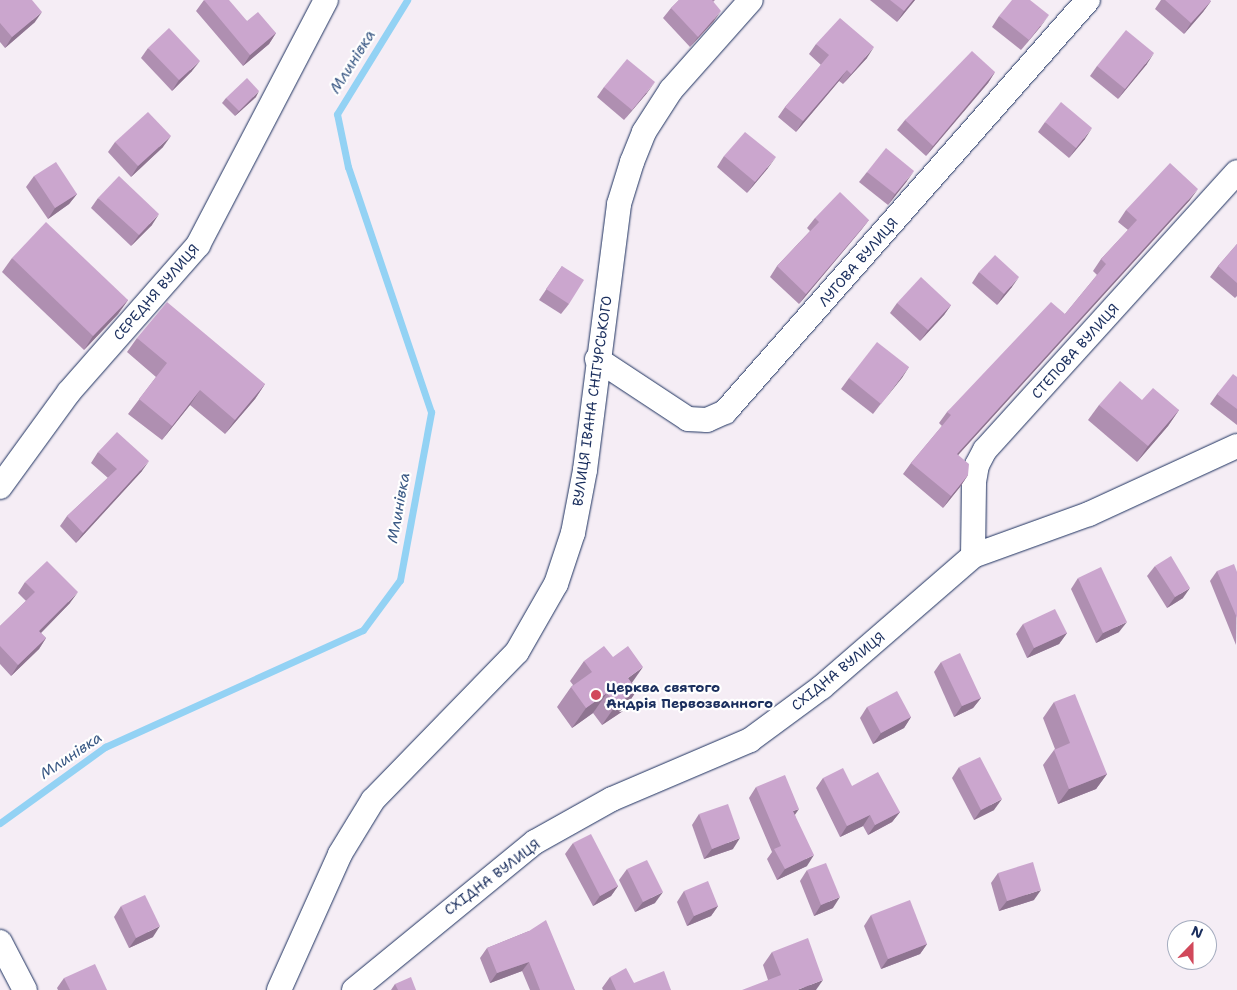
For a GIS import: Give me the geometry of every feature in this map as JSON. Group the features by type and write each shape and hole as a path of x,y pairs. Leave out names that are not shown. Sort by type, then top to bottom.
{"street":[{"name":"СЕРЕДНЯ ВУЛИЦЯ","path":"0,487 69,392 198,245 326,0"},
{"name":"ВУЛИЦЯ ІВАНА СНІГУРСЬКОГО","path":"279,990 340,854 373,800 517,652 556,584 573,533 585,470 597,358 620,204 644,132 671,90 751,0"},
{"name":"ЛУГОВА ВУЛИЦЯ","path":"597,358 688,419 707,420 725,412 1088,0"},
{"name":"СТЕПОВА ВУЛИЦЯ","path":"973,556 974,482 977,464 986,450 1237,172"},
{"name":"СХІДНА ВУЛИЦЯ","path":"354,990 535,842 612,799 750,740 822,688 973,556 1089,514 1237,446"},
{"path":"0,942 26,990"}],"building":[{"path":"0,0 32,0 42,12 12,37 0,23"},
{"path":"204,0 229,0 247,21 258,12 276,33 250,55"},
{"path":"679,0 712,0 721,11 698,37 671,8"},
{"path":"890,0 913,0 904,11"},
{"path":"1012,0 1030,0 1049,15 1029,40 999,16"},
{"path":"1165,0 1209,0 1211,1 1191,23"},
{"path":"840,18 874,47 851,74 847,70 803,121 785,107 829,55 816,44"},
{"path":"169,28 200,61 179,80 148,48"},
{"path":"1126,30 1154,53 1125,89 1097,66"},
{"path":"972,51 995,72 933,146 905,120"},
{"path":"627,59 655,82 632,110 604,87"},
{"path":"247,78 259,91 239,111 226,98"},
{"path":"1061,102 1092,128 1076,148 1045,122"},
{"path":"148,112 171,136 138,166 115,142"},
{"path":"745,132 776,157 755,182 724,156"},
{"path":"886,148 914,171 895,194 867,172"},
{"path":"56,162 77,194 55,208 34,176"},
{"path":"1170,163 1198,189 957,454 969,464 968,475 951,496 911,463 951,415 947,412 1051,302 1065,314 1106,264 1101,259 1137,220 1126,210"},
{"path":"119,176 159,214 139,235 98,198"},
{"path":"840,192 869,220 806,294 777,266 819,222 815,218"},
{"path":"46,222 128,300 93,336 12,258"},
{"path":"1237,244 1237,283 1218,266"},
{"path":"995,255 1019,277 1004,294 979,272"},
{"path":"562,266 584,280 569,304 546,289"},
{"path":"921,277 951,305 928,330 897,303"},
{"path":"167,302 265,384 235,420 200,390 172,426 139,399 167,363 137,338"},
{"path":"877,342 909,367 881,404 849,378"},
{"path":"1233,374 1237,377 1237,409 1217,394"},
{"path":"1120,381 1142,400 1153,388 1179,410 1148,446 1099,405"},
{"path":"117,432 149,461 83,533 67,516 117,469 98,452"},
{"path":"1171,556 1190,588 1175,597 1155,566"},
{"path":"47,561 78,592 39,631 46,638 18,665 0,646 0,626 35,592 25,582"},
{"path":"1234,564 1237,572 1237,618 1217,571"},
{"path":"1101,567 1127,622 1103,633 1078,578"},
{"path":"1055,609 1067,633 1034,648 1023,624"},
{"path":"604,646 613,657 628,646 643,667 628,678 637,690 616,705 607,693 586,708 571,687 592,672 584,661"},
{"path":"960,653 981,698 962,706 941,662"},
{"path":"897,691 911,717 881,733 867,707"},
{"path":"1075,694 1107,774 1069,789 1054,750 1070,743 1054,702"},
{"path":"980,757 1002,799 981,810 959,767"},
{"path":"843,768 852,786 878,772 900,812 875,825 870,815 847,826 823,778"},
{"path":"785,775 799,809 793,811 814,855 785,869 774,849 781,846 756,787"},
{"path":"728,804 740,838 712,849 699,814"},
{"path":"591,834 618,886 600,896 573,843"},
{"path":"647,860 663,892 643,902 627,869"},
{"path":"1033,862 1041,890 1007,901 998,873"},
{"path":"826,863 840,897 821,905 807,870"},
{"path":"708,881 718,906 694,916 684,891"},
{"path":"145,895 160,926 136,938 121,906"},
{"path":"910,900 927,944 888,959 871,915"},
{"path":"546,920 575,990 540,990 529,962 497,973 487,948 529,931"},
{"path":"808,938 823,980 797,990 742,990 781,975 772,952"},
{"path":"95,964 107,990 70,990 64,978"},
{"path":"626,968 634,983 664,971 671,990 616,990 610,977"},
{"path":"411,977 416,990 398,990 395,984"}],"waterway":[{"name":"Млинівка","path":"0,823 105,747 363,630 400,580 431,412 348,167 337,114 407,0"}],"place":[{"name":"Церква святого Андрія Первозванного","path":"596,695"}]}
